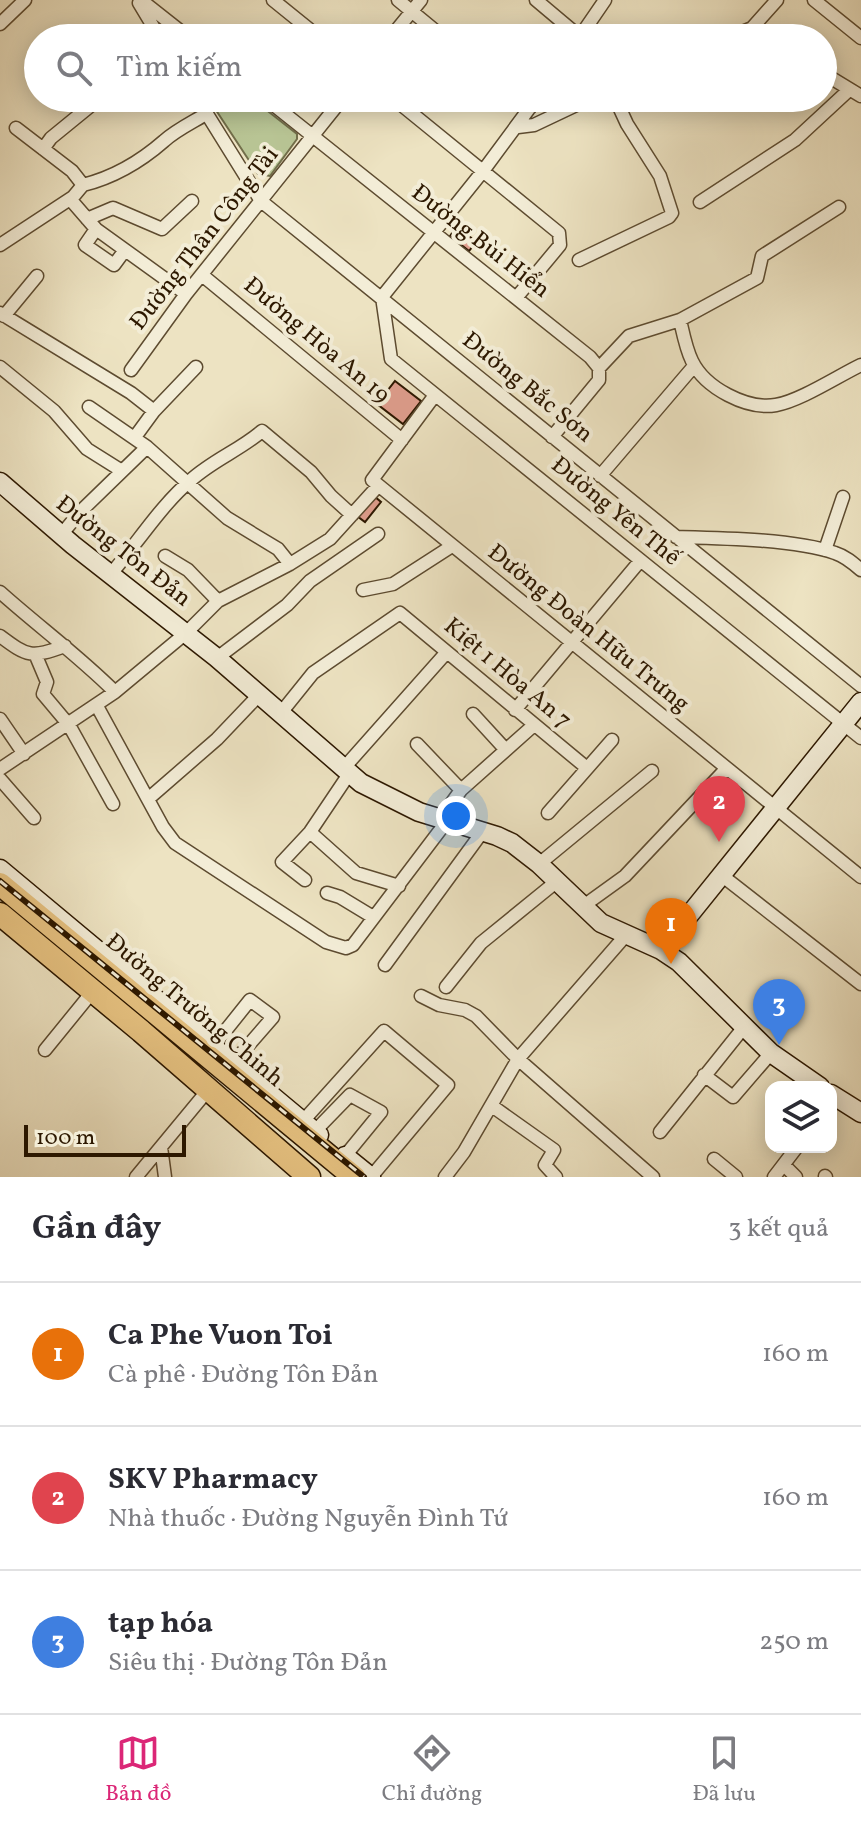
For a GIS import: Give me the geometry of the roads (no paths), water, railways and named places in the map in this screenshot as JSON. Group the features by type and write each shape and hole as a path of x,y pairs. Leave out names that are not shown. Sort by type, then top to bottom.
{"highway":[{"name":"Đường Trường Chinh","path":"0,884 307,1129 349,1167"},
{"name":"Đường Trường Chinh","path":"3,923 93,991 309,1177"},
{"path":"117,1011 133,992"},
{"path":"284,1157 307,1129"}],"street":[{"path":"0,24 25,0"},
{"path":"139,0 152,24"},
{"path":"139,0 171,24"},
{"path":"273,0 303,24"},
{"path":"398,0 427,24"},
{"path":"401,24 421,0"},
{"path":"536,0 565,24"},
{"path":"588,24 604,0"},
{"path":"756,24 777,0"},
{"path":"814,0 861,38"},
{"path":"837,82 861,96"},
{"path":"837,101 849,90"},
{"path":"43,149 51,138 83,112"},
{"name":"Đường Bùi Hiển","path":"283,112 590,357 599,368"},
{"name":"Đường Thân Công Tài","path":"131,370 186,294 332,112"},
{"path":"410,112 554,228 561,239 560,245 516,298"},
{"path":"382,297 528,112"},
{"path":"518,127 534,125 561,112"},
{"path":"579,260 672,213 660,176 621,112"},
{"path":"700,202 795,140 825,112"},
{"path":"0,245 70,199 83,185 134,165 206,114"},
{"name":"Đường Bắc Sơn","path":"206,114 261,201 861,686"},
{"path":"16,128 72,171 83,185"},
{"path":"70,199 92,224 186,294"},
{"path":"125,250 111,270 85,245 92,224 113,208 162,229 192,201"},
{"path":"552,437 599,380 599,368 626,338 680,320 757,278 762,256 839,207"},
{"name":"Đường Hòa An 19","path":"202,275 402,440"},
{"path":"37,276 1,314 131,393 154,411"},
{"name":"Đường Yên Thế","path":"382,297 391,359 640,561 846,721 861,738"},
{"path":"680,320 694,366 710,382 734,397 766,405 786,402 861,365"},
{"path":"600,476 694,366"},
{"path":"0,367 54,411 87,449 122,471"},
{"path":"135,437 154,411 196,367"},
{"path":"0,769 97,706 186,633 218,601 290,564 330,539 378,486 372,480 435,395"},
{"path":"89,407 135,437 227,518 278,549 290,564"},
{"path":"110,575 188,482 217,459 244,447 262,431 311,472 352,515"},
{"path":"61,535 80,512 147,447"},
{"name":"Đường Tôn Đản","path":"0,482 110,575 217,658 346,772 398,803 512,843 539,864 601,923 661,950 692,972 771,1053 812,1081"},
{"name":"Đường Đoàn Hữu Trưng","path":"378,486 861,877"},
{"path":"825,550 843,497"},
{"path":"217,658 287,605 310,581 378,534"},
{"path":"676,537 774,543 825,550 847,559 861,570"},
{"path":"363,590 393,584 452,546"},
{"name":"Đường Tôn Đản","path":"165,556 188,570 218,601"},
{"path":"515,710 640,561"},
{"path":"0,592 78,655 115,692"},
{"name":"Kiệt 1 Hòa An 7","path":"280,714 313,673 400,613 587,768"},
{"path":"0,636 22,653 36,656 65,646"},
{"path":"305,880 282,862 310,832 346,772 446,653"},
{"path":"36,656 47,682 43,694 69,725 113,804"},
{"path":"148,799 217,739 259,695"},
{"path":"661,950 861,702"},
{"path":"97,706 163,827 180,848 326,942 346,948 399,886 461,790 534,725"},
{"path":"473,714 505,749"},
{"path":"0,719 24,754"},
{"path":"548,813 612,740"},
{"path":"417,744 461,790"},
{"path":"582,907 625,876 726,769"},
{"path":"539,864 652,771"},
{"path":"0,779 34,818"},
{"path":"385,965 483,831"},
{"path":"310,832 356,873 399,886"},
{"path":"0,869 214,1045 307,1129"},
{"path":"720,874 861,984"},
{"path":"446,987 481,943 556,882"},
{"path":"327,893 340,897 373,917"},
{"path":"445,1177 464,1152 518,1059 626,935"},
{"name":"Đường Trường Chinh","path":"45,1050 93,991"},
{"path":"421,996 439,1005 470,1012 518,1059 653,1177"},
{"path":"214,1045 250,1000 273,1017 234,1062"},
{"path":"660,1132 744,1027"},
{"path":"384,1031 448,1085 371,1177 349,1167 381,1112 350,1095 307,1129 384,1031"},
{"path":"704,1075 733,1097 771,1053"},
{"path":"136,1177 208,1090"},
{"name":"Đường Tôn Đản","path":"837,1098 861,1113"},
{"path":"492,1106 554,1150 545,1165 556,1177"},
{"path":"161,1147 165,1177"},
{"path":"774,1177 793,1153"},
{"path":"714,1159 736,1177"},
{"path":"784,1165 796,1177"}],"railway":[{"path":"0,881 364,1177"}],"place":[{"name":"SKV Pharmacy","path":"719,842"},
{"name":"Ca Phe Vuon Toi","path":"671,964"},
{"name":"tạp hóa","path":"779,1045"}]}
